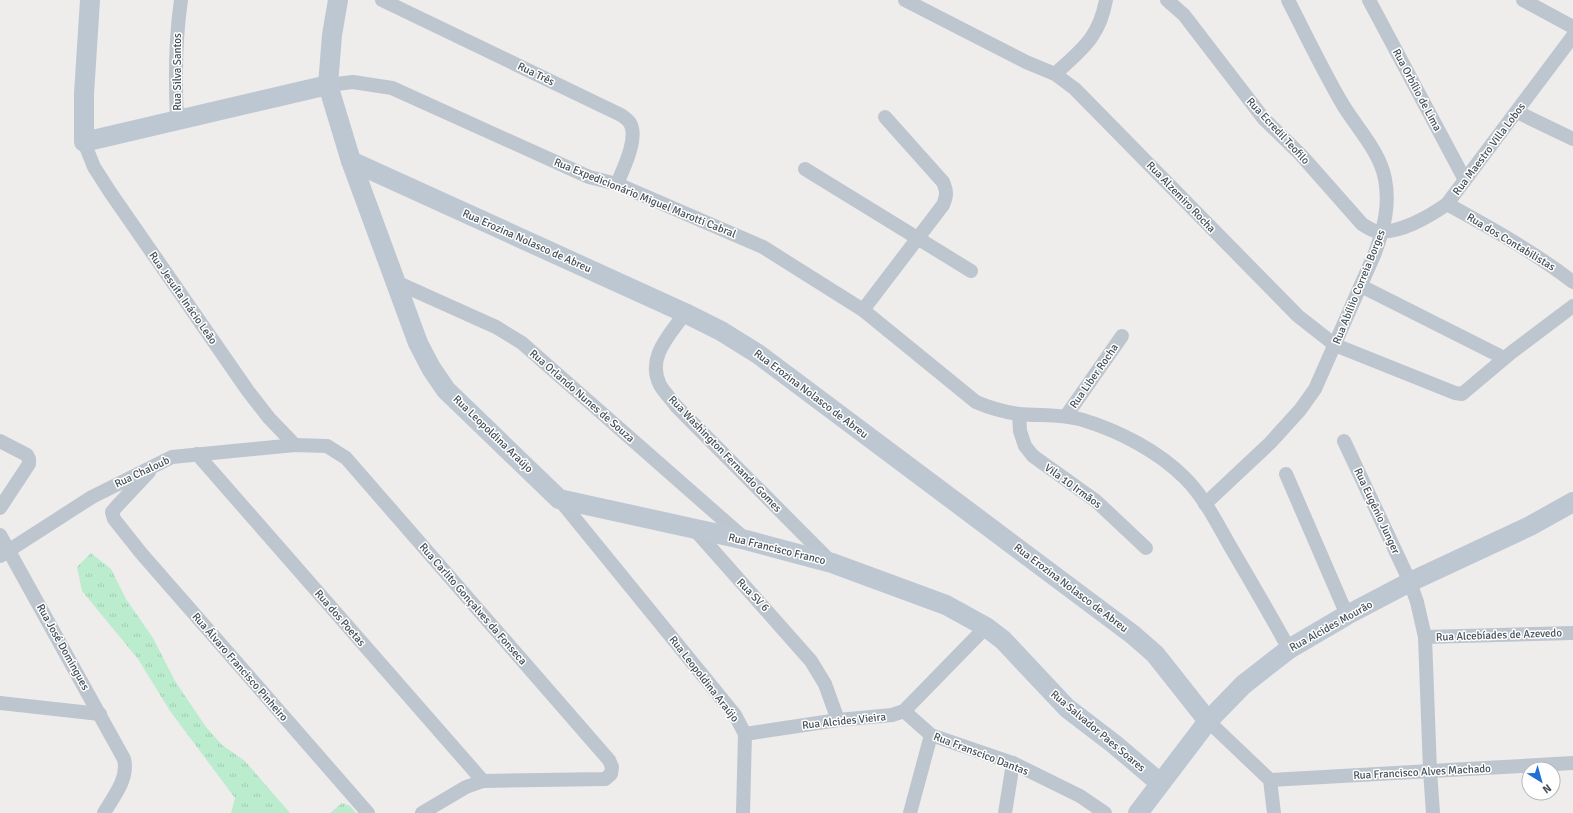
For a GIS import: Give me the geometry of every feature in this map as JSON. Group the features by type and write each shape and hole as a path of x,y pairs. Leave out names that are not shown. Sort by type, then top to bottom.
{"street":[{"path":"90,0 84,94 84,142 177,119 328,85"},
{"name":"Rua Silva Santos","path":"177,119 175,58 181,0"},
{"name":"Rua Leopoldina Araújo","path":"338,0 329,60 328,85 351,161 398,283 418,343 431,368 446,390 559,499 735,715 745,734"},
{"name":"Rua Três","path":"382,0 621,115 630,122 633,131 633,142 617,184"},
{"path":"1055,74 1088,44 1099,28 1106,0"},
{"name":"Rua Ecredil Teofilo","path":"1167,0 1184,15 1264,118 1301,154 1362,224 1374,231 1383,232"},
{"name":"Rua Abíliio Correia Borges","path":"1205,504 1270,443 1300,410 1315,389 1361,286 1383,232 1387,211 1385,177 1379,161 1343,105 1288,0"},
{"name":"Rua Orbílio de Lima","path":"1369,0 1465,180"},
{"path":"1523,0 1573,27"},
{"name":"Rua Alzemiro Rocha","path":"910,1 1026,62 1055,74 1075,89 1298,316 1335,345 1455,393 1462,394 1504,358"},
{"name":"Rua Maestro Villa Lobos","path":"1383,232 1429,217 1447,204 1573,36"},
{"name":"Rua Expedicionário Miguel Marotti Cabral","path":"328,85 353,82 392,88 589,177 617,184 763,247 863,310 976,402 992,408 1020,414 1066,416 1099,425 1130,440 1164,460 1186,478 1205,504 1289,649"},
{"path":"1517,112 1573,139"},
{"path":"863,310 943,205 947,197 943,182 885,117"},
{"name":"Rua Jesuíta Inácio Leão","path":"84,142 94,167 110,192 248,391 269,418 295,445"},
{"name":"Rua Erozina Nolasco de Abreu","path":"351,161 685,313 721,331 758,354 1132,634 1155,654 1208,721"},
{"path":"805,169 971,271"},
{"name":"Rua dos Contabilistas","path":"1447,204 1495,230 1540,258 1573,282"},
{"name":"Rua Orlando Nunes de Souza","path":"398,283 496,327 522,343 746,540"},
{"path":"1361,286 1504,358 1573,306"},
{"name":"Rua Washington Fernando Gomes","path":"685,313 659,350 654,367 660,385 681,411 832,563"},
{"name":"Rua Liber Rocha","path":"1066,416 1122,336"},
{"name":"Vila 10 Irmãos","path":"1020,414 1020,431 1025,446 1033,456 1096,501 1146,548"},
{"path":"0,441 27,455 29,459 29,464 0,508"},
{"name":"Rua Eugênio Junger","path":"1344,441 1410,582 1417,602 1425,638 1433,813"},
{"name":"Rua Chaloub","path":"5,553 92,497 172,457 295,445 327,446"},
{"name":"Rua Carlito Gonçalves da Fonseca","path":"327,446 346,458 609,760 612,767 611,774 605,779 483,781"},
{"name":"Rua dos Poetas","path":"197,454 483,781"},
{"name":"Rua Álvaro Francisco Pinheiro","path":"156,464 112,512 114,519 146,559 368,813"},
{"path":"1286,474 1347,615"},
{"name":"Rua Francisco Franco","path":"559,499 746,540 832,563 946,605 986,627"},
{"name":"Rua Alcides Mourão","path":"1138,813 1208,721 1243,685 1289,649 1347,615 1410,582 1530,526 1573,502"},
{"name":"Rua SV 6","path":"695,530 811,661 825,684 838,720"},
{"name":"Rua José Domingues","path":"0,535 5,553 100,714 124,759 126,768 125,776 104,813"},
{"name":"Rua Alcides Vieira","path":"745,734 838,720 892,716 904,711 986,627"},
{"name":"Rua Salvador Paes Soares","path":"986,627 1017,655 1068,708 1160,783"},
{"name":"Rua Alcebíades de Azevedo","path":"1425,638 1573,633"},
{"path":"1,706 100,714"},
{"name":"Rua Franscico Dantas","path":"904,711 931,735 1013,763 1080,796 1105,813"},
{"path":"1208,721 1270,780 1274,813"},
{"path":"743,813 745,734"},
{"path":"910,813 931,735"},
{"path":"1005,813 1013,763"},
{"name":"Rua Francisco Alves Machado","path":"1270,780 1573,763"},
{"path":"422,813 466,787 483,781"}],"green space":[{"path":"91,553 111,569 126,599 153,638 175,681 206,727 222,745 245,761 290,813 231,813 235,798 170,711 138,659 82,591 77,567"},
{"path":"342,803 350,806 356,813 330,813"}]}
